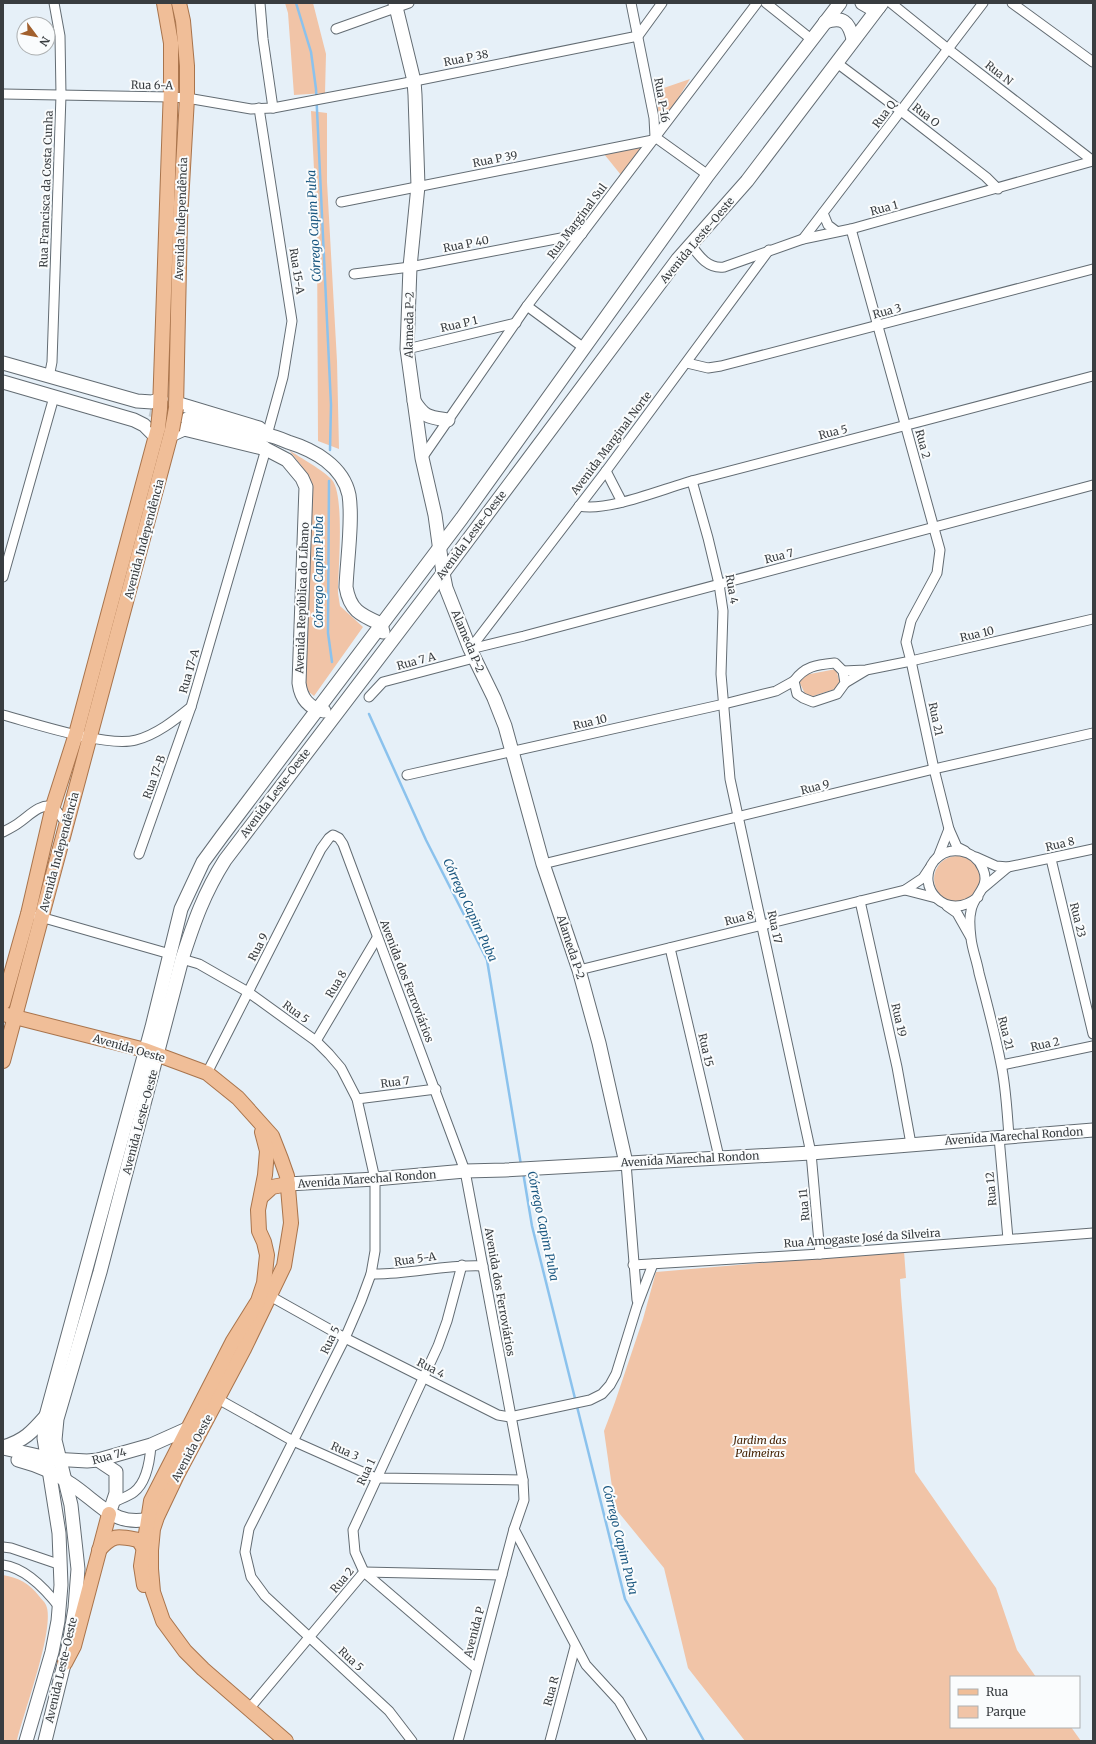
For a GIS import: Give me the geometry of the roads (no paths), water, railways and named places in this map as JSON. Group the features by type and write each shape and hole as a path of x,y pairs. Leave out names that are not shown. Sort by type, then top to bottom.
{"main road":[{"name":"Avenida Independência","path":"3,1003 66,823 172,432 176,406 171,43 164,3"},
{"name":"Avenida Independência","path":"3,1061 9,1016 34,915 53,806 76,734 156,432 157,406 174,221 187,98 183,28 179,3"},
{"name":"Avenida Leste-Oeste","path":"151,1052 170,954 181,908 203,862 462,518 708,175 840,3"},
{"path":"862,3 869,7 884,4"},
{"name":"Avenida Leste-Oeste","path":"26,1741 52,1652 60,1608 61,1565 59,1533 44,1438 51,1418 151,1052 196,915 206,892 225,860 443,573 678,259 747,181 837,63 853,39 884,4"},
{"name":"Alameda P-2","path":"400,5 414,81 418,186 410,267 407,349 422,458 435,515 443,573 446,588 472,654 494,698 505,726 542,864 579,970 599,1043 626,1163"},
{"path":"825,22 835,19 842,20 848,24 853,39"},
{"path":"3,363 137,401 152,402 157,406"},
{"path":"3,371 157,406"},
{"path":"3,382 134,420 156,432"},
{"path":"414,401 421,412 428,416 448,420"},
{"name":"Avenida República do Líbano","path":"176,406 259,428 267,435"},
{"name":"Avenida República do Líbano","path":"187,418 244,434 267,435 301,446 317,454 329,463 340,476 349,495 350,510 346,587 347,597 355,610 381,624"},
{"name":"Avenida República do Líbano","path":"172,432 184,429 255,448 266,449"},
{"name":"Avenida República do Líbano","path":"244,434 266,449 287,460 302,478 306,487 299,683 300,694 305,701 317,710"},
{"path":"435,515 449,520 462,518"},
{"path":"114,589 129,593"},
{"path":"360,682 362,669 383,635 381,624"},
{"path":"317,710 324,711 341,707"},
{"name":"Avenida Oeste","path":"9,1016 151,1052 207,1073 238,1098 272,1136 287,1176 291,1223 284,1266 218,1399 152,1519 143,1547 141,1566 146,1594 158,1624 173,1650 194,1671 273,1741"},
{"name":"Avenida Oeste","path":"259,1122 267,1151 258,1210 259,1231 264,1242 266,1255 264,1283 258,1301 233,1341 189,1428 157,1486 151,1501 153,1528 151,1569 153,1592 163,1621 185,1651 203,1669 286,1741"},
{"name":"Avenida Marechal Rondon","path":"288,1184 375,1179 465,1171 811,1153 1093,1130"},
{"path":"261,1197 272,1187 288,1184"},
{"path":"264,1242 281,1243 289,1240"},
{"name":"Avenida Leste-Oeste","path":"3,1447 26,1438 51,1418"},
{"name":"Avenida Leste-Oeste","path":"44,1741 65,1663 72,1627 78,1568 71,1505 51,1418"},
{"path":"51,1418 60,1441 69,1454 80,1462"},
{"name":"Rua 74","path":"3,1447 47,1458 80,1462 98,1460 151,1445 189,1428"},
{"path":"3,1456 30,1463 50,1472 112,1508 129,1521 152,1519"},
{"path":"65,1663 74,1646 98,1550 112,1508 117,1483 116,1472 98,1460"},
{"path":"98,1550 112,1537 120,1536 138,1540 143,1547"}],"street":[{"name":"Rua Francisca da Costa Cunha","path":"49,377 52,362 61,95 60,36 54,3"},
{"path":"260,3 263,39 273,108"},
{"name":"Rua P-16","path":"631,3 654,118 654,138 708,175"},
{"path":"638,36 662,3"},
{"name":"Rua Marginal Sul","path":"422,458 528,306 757,3"},
{"path":"766,3 811,39"},
{"name":"Rua Q","path":"803,238 983,3"},
{"path":"1012,3 1093,62"},
{"name":"Rua N","path":"884,4 948,49 1093,161"},
{"path":"336,29 400,5"},
{"name":"Rua P 38","path":"298,103 330,98 638,36"},
{"name":"Rua O","path":"837,63 986,177 998,189"},
{"name":"Rua 6-A","path":"3,94 171,97 187,98 251,109 273,108 298,103"},
{"name":"Rua 15-A","path":"259,108 292,321 283,377 267,435"},
{"name":"Rua P 39","path":"341,202 654,138"},
{"name":"Rua 1","path":"691,245 704,260 718,268 803,238 851,229 998,189 1093,161"},
{"path":"823,213 828,225 836,231"},
{"name":"Rua 2","path":"851,229 940,550 937,572 911,621 906,642 911,661"},
{"name":"Rua P 40","path":"354,274 410,267 582,234"},
{"name":"Avenida Marginal Norte","path":"472,654 579,506 769,250"},
{"name":"Rua 3","path":"686,363 708,368 721,366 1093,269"},
{"path":"528,306 584,348"},
{"name":"Rua P 1","path":"407,349 516,323"},
{"name":"Rua 5","path":"579,506 597,508 622,502 692,481 1093,376"},
{"path":"3,577 54,397"},
{"name":"Rua 17-A","path":"3,715 76,734 120,742 134,741 148,736 191,707 266,449"},
{"path":"606,471 622,502"},
{"name":"Rua 4","path":"692,481 719,584 723,611 721,674 724,704"},
{"name":"Rua 7","path":"472,654 524,636 1093,485"},
{"name":"Rua 10","path":"843,671 866,670 911,661 1093,620"},
{"name":"Rua 7 A","path":"369,697 383,682 472,654"},
{"name":"Rua 21","path":"911,661 948,829 957,847 969,853"},
{"path":"834,663 843,671 845,683 837,694 812,702 797,694 794,681 802,671 818,665 834,663"},
{"name":"Rua 10","path":"845,683 866,670"},
{"name":"Rua 10","path":"407,775 724,704 776,691 794,681"},
{"name":"Rua 10","path":"776,691 797,694"},
{"name":"Rua 17","path":"724,704 730,779 811,1153"},
{"name":"Rua 17-B","path":"139,854 191,707"},
{"name":"Rua 9","path":"542,864 1093,733"},
{"path":"3,832 34,810 49,805 53,806 66,823"},
{"path":"938,857 946,852 955,850 969,853 980,862 984,870 985,879 983,888 978,897 971,903 953,907 944,904 936,898 931,891 928,882 932,865 938,857 948,829"},
{"name":"Rua 9","path":"207,1073 321,849 329,838 334,835"},
{"name":"Avenida dos Ferroviários","path":"334,835 339,838 343,844 377,938 436,1089 465,1171 522,1480 524,1500 514,1529"},
{"name":"Rua 8","path":"969,853 996,866 1008,867 1093,849"},
{"name":"Rua 23","path":"1051,859 1093,1034"},
{"name":"Rua 8","path":"579,970 905,890 924,878 932,865"},
{"name":"Rua 8","path":"983,888 1008,867"},
{"name":"Rua 8","path":"905,890 936,898"},
{"name":"Rua 21","path":"978,897 970,909 971,938 1002,1065 1004,1137"},
{"name":"Rua 19","path":"860,901 897,1067 911,1144"},
{"name":"Rua 21","path":"944,904 957,913 971,938"},
{"path":"34,915 170,954"},
{"name":"Rua 8","path":"316,1041 377,938"},
{"name":"Rua 15","path":"670,948 718,1157"},
{"name":"Rua 5","path":"182,959 199,964 248,992 316,1041 330,1054 341,1068 357,1099 375,1179 375,1251 371,1274 345,1338 250,1529 245,1552 250,1577 265,1596 389,1712 412,1741"},
{"name":"Rua 2","path":"1002,1065 1093,1046"},
{"name":"Rua 7","path":"357,1099 436,1089"},
{"name":"Rua 12","path":"1004,1137 1008,1239"},
{"name":"Rua 11","path":"811,1153 820,1254"},
{"name":"Alameda P-2","path":"626,1163 633,1264 637,1288 637,1306"},
{"name":"Rua Amogaste José da Silveira","path":"633,1264 820,1254 1093,1233"},
{"path":"637,1306 653,1264"},
{"path":"462,1265 483,1266"},
{"name":"Rua 1","path":"462,1265 447,1321 438,1346 353,1530 355,1552 364,1572 476,1668"},
{"name":"Rua 5-A","path":"371,1274 390,1275 462,1265"},
{"name":"Rua 4","path":"270,1296 345,1338 424,1378 498,1415 510,1417 590,1400 602,1394 610,1385 616,1374 637,1306"},
{"name":"Rua 3","path":"218,1399 293,1441 376,1478 522,1480"},
{"path":"112,1508 135,1492 150,1462 151,1445"},
{"path":"514,1529 575,1647 586,1665 619,1701 642,1741"},
{"name":"Avenida P","path":"458,1741 476,1668 514,1529"},
{"path":"3,1547 11,1548 61,1565"},
{"path":"3,1565 11,1566 43,1589 60,1608"},
{"name":"Rua 2","path":"249,1709 364,1572 502,1575"},
{"name":"Rua R","path":"550,1741 575,1647"}],"waterway":[{"name":"Córrego Capim Puba","path":"296,3 311,52 316,89 331,405 330,450"},
{"name":"Córrego Capim Puba","path":"329,481 328,633 332,662"},
{"name":"Córrego Capim Puba","path":"369,714 426,840 487,960 521,1165"},
{"name":"Córrego Capim Puba","path":"523,1172 532,1226 625,1599 704,1741"}],"tunnel":[{"path":"150,410 185,418"}],"park label":[{"name":"Jardim das Palmeiras","path":"760,1446"}]}
